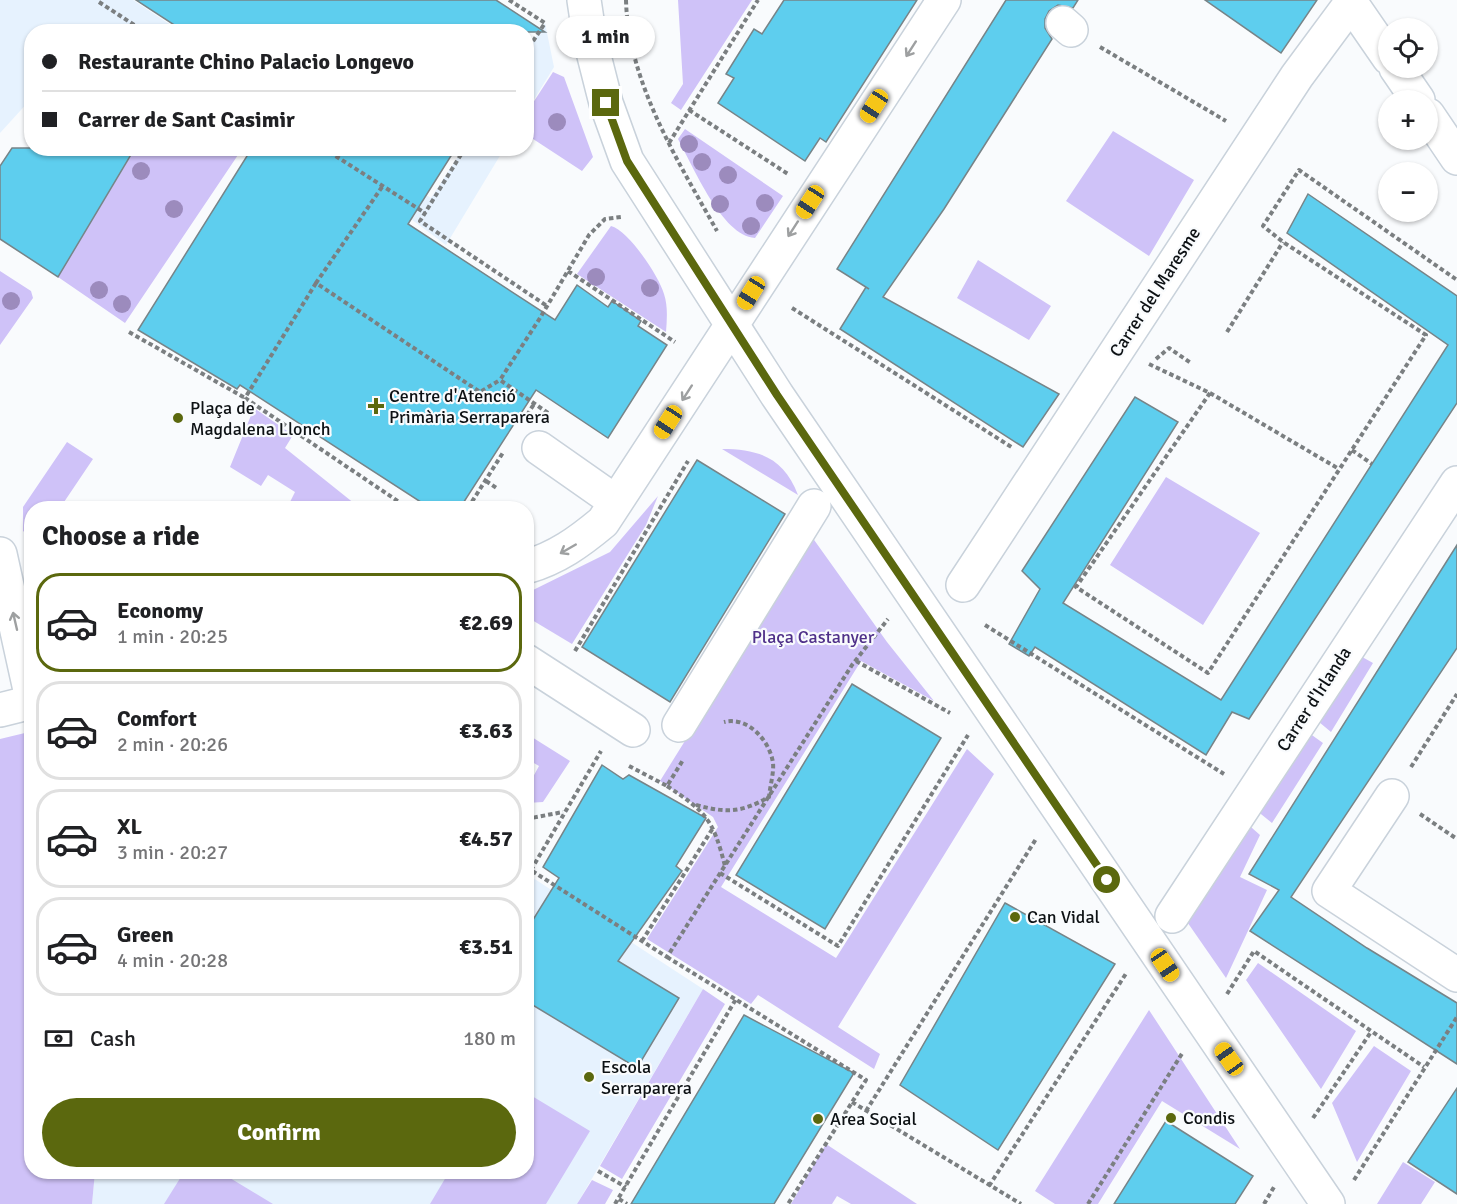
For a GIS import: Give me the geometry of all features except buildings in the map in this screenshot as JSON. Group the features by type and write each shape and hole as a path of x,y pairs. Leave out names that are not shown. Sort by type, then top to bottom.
{"street":[{"path":"584,0 590,40 606,103 627,161 701,273 777,395 1328,1204"},
{"path":"534,565 548,561 578,543 603,522 944,0"},
{"path":"1350,2 1378,42"},
{"name":"Carrer del Maresme","path":"963,585 1297,76 1350,2"},
{"path":"1438,130 1457,158"},
{"path":"538,448 616,502"},
{"name":"Carrer d'Irlanda","path":"1172,916 1457,483"},
{"path":"679,725 814,506"},
{"path":"0,554 24,664"},
{"path":"534,667 633,730"},
{"path":"0,710 24,702"},
{"path":"1392,796 1329,891 1457,975"}],"path":[{"path":"509,0 544,23 534,39"},
{"path":"626,0 626,29 659,127 718,233"},
{"path":"669,143 758,0"},
{"path":"99,2 133,24"},
{"path":"1067,27 1256,139"},
{"path":"689,110 792,177"},
{"path":"335,156 425,213"},
{"path":"460,156 420,221 547,306"},
{"path":"1210,393 1076,587 1209,673 1426,335 1282,243 1263,226 1299,170 1457,280"},
{"path":"245,398 316,283 382,187"},
{"path":"316,283 480,392 500,380 589,235 605,219 626,216"},
{"path":"1227,332 1282,243"},
{"path":"567,271 675,342"},
{"path":"792,308 1042,466"},
{"path":"129,332 245,398 398,501"},
{"path":"1169,348 1191,363"},
{"path":"1149,364 1210,393 1340,469"},
{"path":"500,380 553,416"},
{"path":"1352,450 1372,464"},
{"path":"570,659 694,451"},
{"path":"473,501 486,481 498,489"},
{"path":"667,957 856,661 888,618"},
{"path":"985,625 1253,792"},
{"path":"856,661 951,714"},
{"path":"1457,694 1392,796 1457,839"},
{"path":"716,724 733,720 753,728 769,747 773,766 769,796"},
{"path":"720,873 838,946 970,732"},
{"path":"534,860 601,751"},
{"path":"667,786 696,805 709,818 725,866"},
{"path":"696,805 722,812 751,807 769,796"},
{"path":"534,818 564,812"},
{"path":"642,941 712,828"},
{"path":"866,1111 1041,830"},
{"path":"534,871 667,957 866,1080 788,1204"},
{"path":"1226,996 1254,951 1424,1067"},
{"path":"989,1186 1134,962"},
{"path":"615,1204 736,999"},
{"path":"1352,1183 1457,1017"},
{"path":"1311,1122 1371,1032"},
{"path":"1088,1204 1188,1044"},
{"path":"852,1102 1021,1204"},
{"path":"598,1171 626,1187"},
{"path":"1264,1204 1279,1180"},
{"path":"619,1199 627,1204"}],"shaded area":[{"path":"0,0 133,0 169,24 24,24 24,107 0,133"},
{"path":"545,23 554,67 534,100 534,40"},
{"path":"361,156 367,156 431,198 458,156 500,156 446,245 396,208"},
{"name":"Escola Serraparera","path":"534,879 703,989 577,1204 92,1204 94,1179 534,1179"}],"green space":[{"path":"678,0 752,0 681,110 671,103 683,84"},
{"path":"553,72 564,77 593,157 582,171 534,140 534,101"},
{"path":"685,129 783,196 755,238 743,234 731,225 710,198 678,139"},
{"path":"1113,131 1194,180 1149,256 1066,201"},
{"path":"131,156 237,156 125,323 58,277"},
{"path":"611,226 626,236 656,276 666,303 666,332 577,274"},
{"path":"978,260 1051,306 1029,340 957,298"},
{"path":"0,271 31,291 33,298 0,345"},
{"path":"254,408 293,435 285,448 351,501 290,501 295,492 268,475 261,486 230,467"},
{"path":"67,442 93,459 65,501 27,501"},
{"path":"722,449 748,451 769,458 785,472 798,495"},
{"path":"1166,477 1260,533 1203,625 1110,565"},
{"path":"658,496 646,525 572,644 534,621 534,590 610,552"},
{"path":"24,506 24,532 23,531"},
{"name":"Plaça Castanyer","path":"812,537 887,642 934,701 861,661 721,887 836,958 967,749 994,774 838,1027 880,1054 874,1069 758,995 751,1004 647,939 718,827 713,817 660,781"},
{"path":"1355,653 1373,663 1331,732 1313,717"},
{"path":"1302,728 1323,743 1272,823 1251,806"},
{"path":"24,733 24,1179 94,1179 92,1204 0,1204 0,739"},
{"path":"534,738 570,761 543,802 534,803 534,775 539,766 534,763"},
{"path":"1243,820 1260,835 1240,877 1267,890 1226,978 1183,916"},
{"path":"1258,963 1356,1031 1321,1089 1246,980"},
{"path":"703,989 725,1004 622,1179 600,1166"},
{"path":"1149,1010 1240,1149 1162,1101 1098,1204 1055,1204 1035,1191"},
{"path":"1374,1046 1411,1071 1357,1162 1332,1103"},
{"path":"534,1097 590,1131 546,1204 430,1204 445,1179 534,1179"},
{"path":"826,1144 917,1204 851,1204 837,1196 832,1204 791,1204"},
{"path":"1403,1162 1435,1182 1421,1204 1377,1204"},
{"path":"180,1179 232,1179 273,1204 164,1204"},
{"path":"592,1180 613,1190 605,1204 577,1204"}],"place":[{"name":"Centre d'Atenció Primària Serraparera","path":"376,406"},
{"name":"Plaça de Magdalena Llonch","path":"178,418"},
{"name":"Can Vidal","path":"1015,917"},
{"name":"Escola Serraparera","path":"589,1077"},
{"name":"Condis","path":"1171,1118"},
{"name":"Area Social","path":"818,1119"}],"route":[{"path":"606,103 627,161 701,273 777,395 1107,880"}]}
